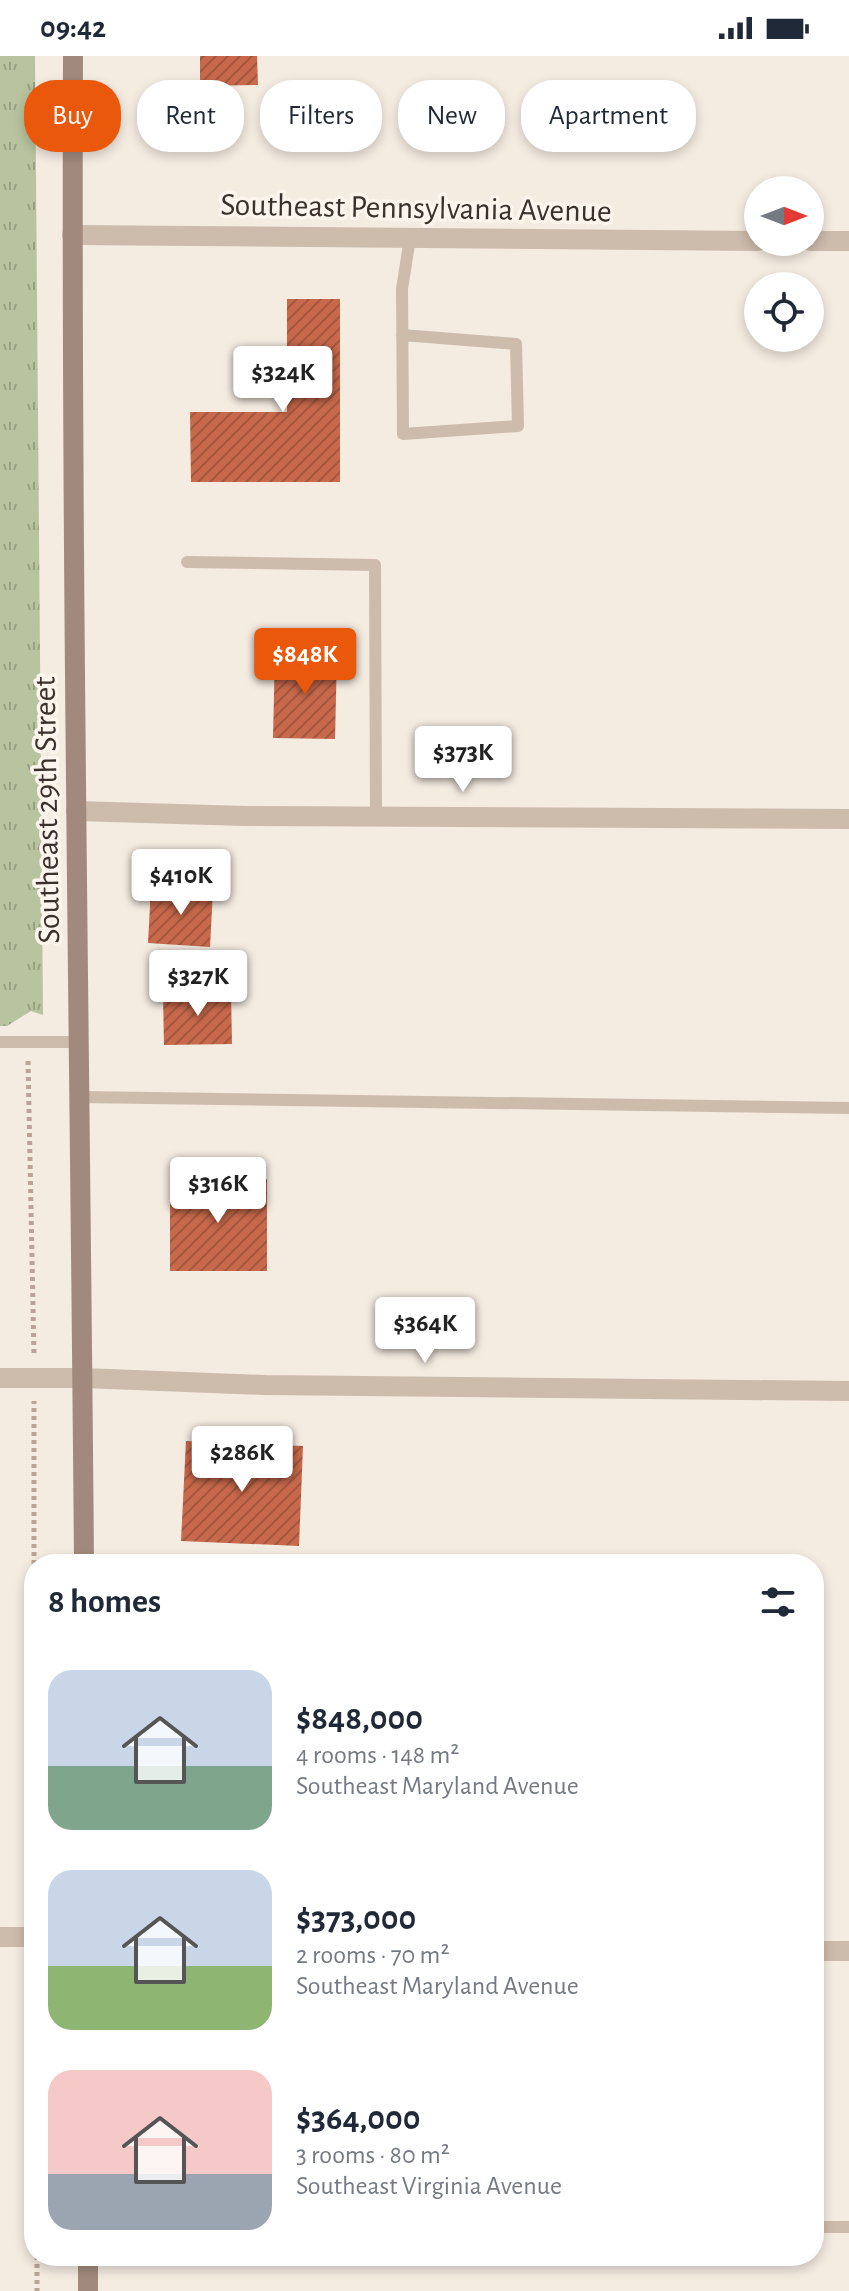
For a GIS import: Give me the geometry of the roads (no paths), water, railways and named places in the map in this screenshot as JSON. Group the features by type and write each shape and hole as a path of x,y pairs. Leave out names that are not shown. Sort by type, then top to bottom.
{"main road":[{"name":"Southeast 29th Street","path":"73,56 76,811 84,1554"},
{"path":"88,2266 88,2291"}],"street":[{"name":"Southeast Pennsylvania Avenue","path":"72,235 744,241"},
{"path":"824,241 849,241"},
{"path":"76,811 245,816 849,819"},
{"path":"0,1378 265,1385 849,1391"},
{"path":"0,1937 24,1937"},
{"path":"824,1951 849,1951"}],"lane":[{"path":"402,335 516,344 518,426 403,434 402,335 402,289 410,238"},
{"path":"187,562 375,565 376,815"},
{"path":"0,1042 80,1042"},
{"path":"80,1097 849,1108"},
{"path":"824,2227 849,2227"}]}
